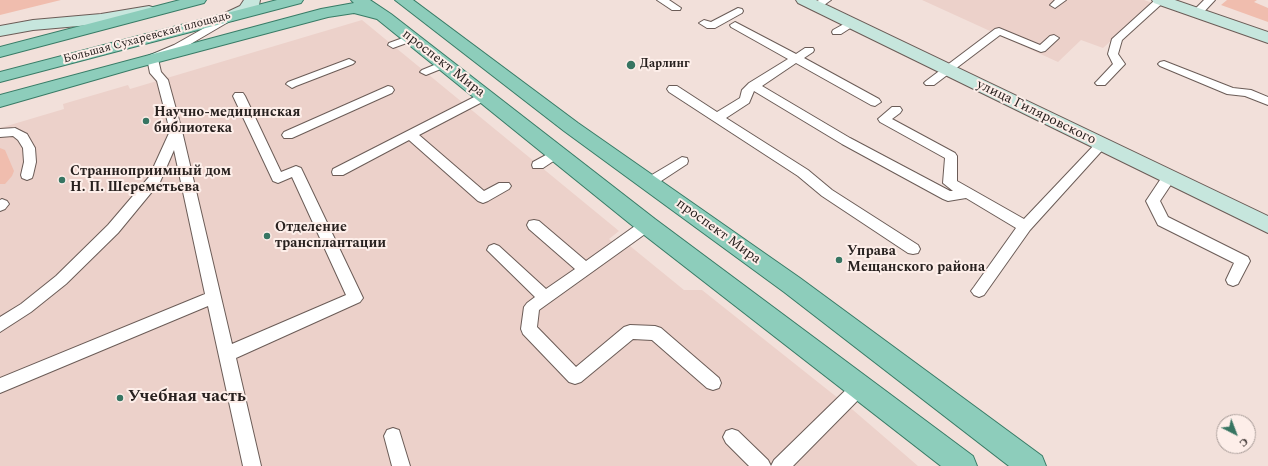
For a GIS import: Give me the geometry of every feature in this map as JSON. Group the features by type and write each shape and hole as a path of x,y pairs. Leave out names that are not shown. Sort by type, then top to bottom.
{"main road":[{"name":"Большая Сухаревская площадь","path":"0,52 198,0"},
{"path":"231,16 246,9 251,5 252,0"},
{"name":"Большая Сухаревская площадь","path":"0,78 295,0"},
{"name":"проспект Мира","path":"359,0 385,18 402,42 444,64 647,224 860,386 960,465"},
{"name":"проспект Мира","path":"403,0 570,126 792,285 1032,466"},
{"path":"1160,0 1268,38"},
{"name":"улица Гиляровского","path":"815,2 844,28 946,70 1268,225"},
{"path":"0,31 33,25 101,19 172,6"},
{"path":"0,101 152,58 339,9 360,9 385,18"}],"lane":[{"path":"662,0 676,8"},
{"path":"1101,83 1119,64 1113,54 1117,39 1160,0"},
{"path":"1197,13 1210,0"},
{"path":"704,23 711,26 738,11"},
{"path":"231,16 178,47 152,58 156,73 162,80 176,131 252,466"},
{"path":"736,25 875,102"},
{"path":"930,83 999,31 1041,49 1054,38"},
{"path":"717,118 745,100 748,90 753,86 809,50"},
{"path":"292,84 349,62"},
{"path":"426,72 444,64"},
{"path":"1164,64 1231,92 1247,93 1268,101"},
{"path":"753,86 846,141 948,196 968,193"},
{"path":"673,89 717,118 728,130 803,173 827,193 913,249"},
{"path":"288,135 388,90"},
{"path":"227,354 354,298 296,171 278,178 239,96"},
{"path":"338,172 484,96"},
{"path":"896,110 884,119 951,156 950,183 1025,226"},
{"path":"0,325 26,308 61,280 113,229 155,179 176,131"},
{"path":"0,133 15,132 23,137 29,148 30,162 27,175"},
{"path":"410,134 483,198 504,186"},
{"path":"979,291 1025,226 1101,145"},
{"path":"538,165 557,153"},
{"path":"650,182 682,161"},
{"path":"1170,177 1153,201 1163,221 1243,261 1233,280"},
{"path":"647,224 532,307 529,329 575,377 630,332 655,333 713,383"},
{"path":"534,225 585,269"},
{"path":"494,250 545,297"},
{"path":"0,386 214,297"},
{"path":"780,466 860,386"},
{"path":"393,436 401,466"},
{"path":"732,437 762,466"}],"shaded area":[{"path":"0,0 61,0 0,15"},
{"path":"922,0 1144,0 1153,3 1103,48 1081,40 1058,62"},
{"path":"1227,0 1257,0 1254,2 1268,8 1268,22 1221,5"},
{"path":"362,20 619,231 609,239 623,251 630,246 684,290 702,290 853,410 918,466 0,466 0,128 64,109 63,104 128,85 130,89"},
{"path":"0,148 5,150 14,171 12,176 5,184 0,184"}],"place":[{"name":"Дарлинг","path":"631,65"},
{"name":"Научно-медицинская библиотека","path":"146,121"},
{"name":"Странноприимный дом Н. П. Шереметьева","path":"62,180"},
{"name":"Отделение трансплантации","path":"267,236"},
{"name":"Управа Мещанского района","path":"839,260"},
{"name":"Учебная часть","path":"120,398"}]}
